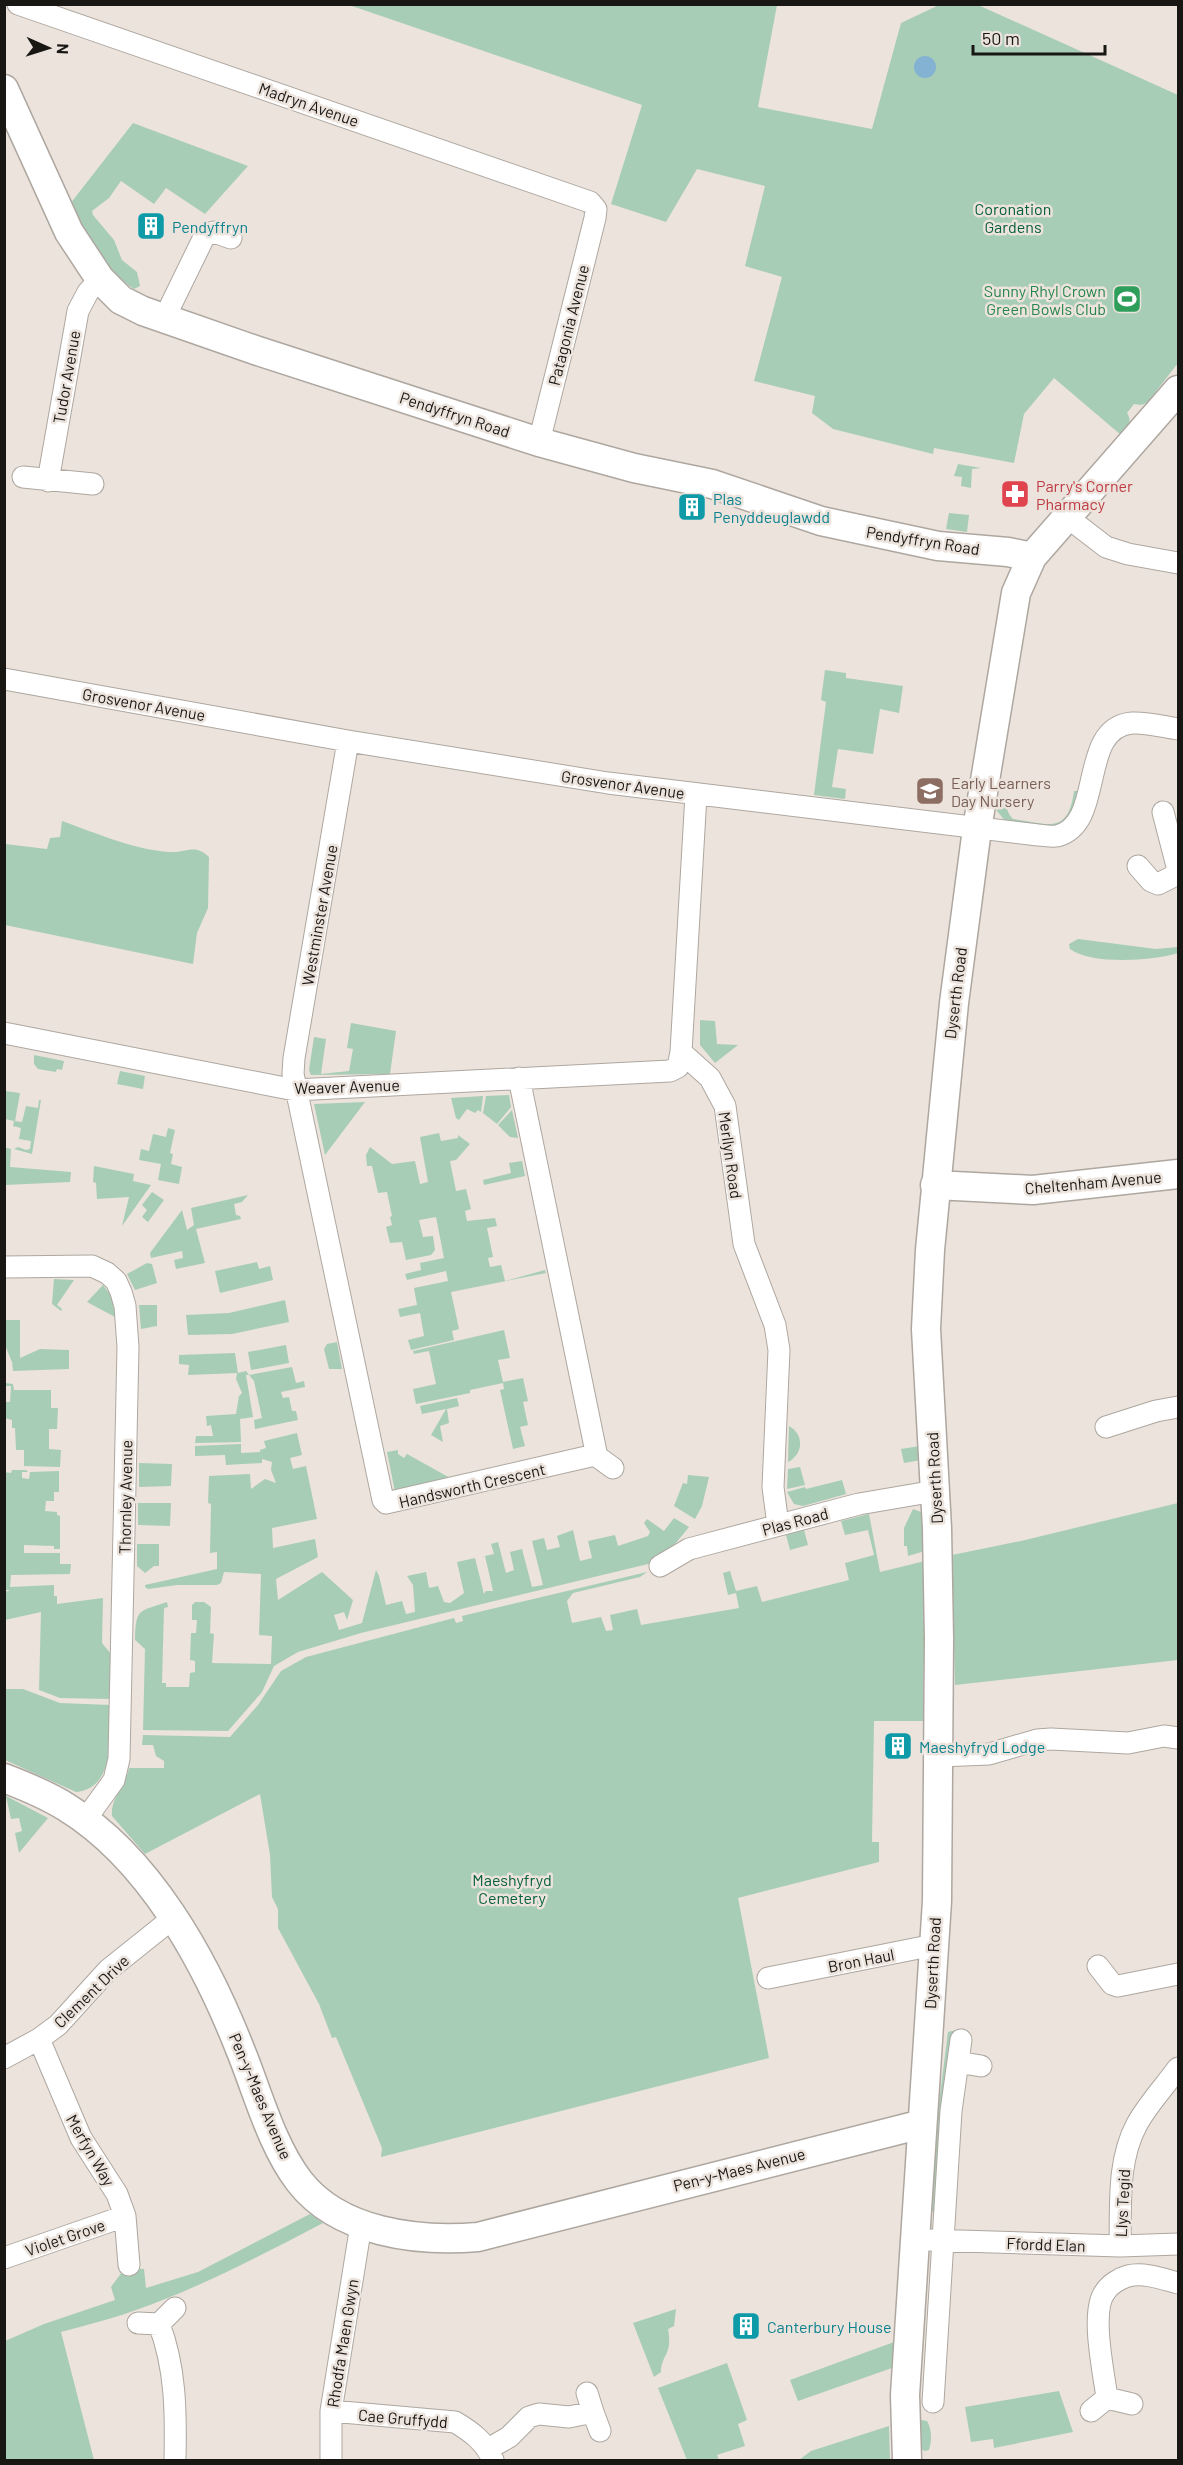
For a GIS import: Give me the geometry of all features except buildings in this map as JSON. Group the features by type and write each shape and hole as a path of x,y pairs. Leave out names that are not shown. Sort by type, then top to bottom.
{"street":[{"name":"Madryn Avenue","path":"18,4 579,198 590,202 596,209"},
{"name":"Pendyffryn Road","path":"4,89 69,232 100,279 121,300 164,319 539,442 634,468 712,484 821,521 861,531 938,546 1008,552 1032,557"},
{"name":"Patagonia Avenue","path":"539,442 596,209"},
{"path":"164,319 205,235 214,232 231,238"},
{"name":"Tudor Avenue","path":"48,481 78,311 88,292 100,279"},
{"name":"Dyserth Road","path":"907,2460 905,2395 928,2240 922,2124 934,1945 939,1756 935,1491 926,1329 935,1185 954,1003 977,828 1016,593 1032,557 1179,390"},
{"path":"23,477 93,484"},
{"path":"1067,517 1106,547 1128,554 1179,563"},
{"name":"Grosvenor Avenue","path":"4,679 348,741 597,781 696,795 1057,836 1073,826 1084,807 1098,749 1113,731 1131,723 1179,729"},
{"name":"Westminster Avenue","path":"295,1090 294,1058 348,741"},
{"path":"681,1052 696,795"},
{"path":"1138,866 1151,881 1158,884 1179,872 1163,812"},
{"name":"Weaver Avenue","path":"4,1033 295,1090 670,1071 678,1067 681,1052"},
{"name":"Merllyn Road","path":"681,1052 710,1078 725,1106 744,1244 768,1301 775,1325 779,1350 773,1487 778,1525"},
{"path":"519,1078 595,1455 614,1468"},
{"name":"Handsworth Crescent","path":"295,1090 383,1500 386,1503 392,1503 595,1455"},
{"name":"Cheltenham Avenue","path":"935,1185 1033,1190 1179,1174"},
{"name":"Thornley Avenue","path":"4,1267 82,1266 100,1269 116,1281 124,1306 128,1347 119,1759 114,1780 85,1820"},
{"path":"1117,1416 1179,1407"},
{"name":"Plas Road","path":"660,1566 689,1549 859,1504 935,1491"},
{"path":"939,1756 989,1754 1037,1740 1128,1743 1164,1736 1179,1738"},
{"name":"Pen-y-Maes Avenue","path":"4,1778 42,1794 85,1820 120,1850 152,1887 200,1963 227,2015 279,2146 300,2182 329,2209 361,2225 447,2240 478,2237 922,2124"},
{"name":"Clement Drive","path":"4,2058 39,2039 58,2025 108,1971 173,1918"},
{"name":"Bron Haul","path":"780,1969 934,1945"},
{"path":"1098,1966 1112,1984 1118,1986 1179,1974"},
{"name":"Merfyn Way","path":"39,2039 81,2138 117,2194 125,2216 129,2265"},
{"path":"933,2402 945,2368 928,2240 961,2040"},
{"path":"958,2062 981,2066"},
{"name":"Llys Tegid","path":"1120,2246 1121,2172 1127,2149 1137,2124 1179,2068"},
{"name":"Violet Grove","path":"4,2258 125,2216"},
{"name":"Rhodfa Maen Gwyn","path":"331,2460 331,2411 361,2225"},
{"name":"Ffordd Elan","path":"928,2240 1120,2246 1179,2244"},
{"path":"1132,2404 1099,2405 1099,2306 1104,2292 1127,2276 1143,2275 1179,2283"},
{"path":"175,2308 148,2323 166,2342 172,2370 176,2419 175,2460"},
{"name":"Cae Gruffydd","path":"331,2411 455,2422 472,2432 490,2455"},
{"path":"490,2455 529,2417 539,2414 569,2417 593,2412"}],"green space":[{"name":"Coronation Gardens","path":"349,5 777,5 758,107 872,129 901,23 939,5 978,5 1178,95 1178,363 1147,403 1134,404 1127,413 1130,420 1129,425 1121,435 1054,378 1024,414 1014,463 934,448 933,454 833,429 812,413 815,396 754,381 782,277 745,266 765,186 697,169 666,222 611,204 642,105"},
{"path":"133,123 248,166 205,214 166,188 154,204 121,181 109,198 92,211 114,240 122,260 137,272 140,286 134,289 112,271 96,251 70,204"},
{"path":"958,464 981,468 972,469 971,488 961,486 962,477 954,476"},
{"path":"949,513 969,515 967,532 946,529"},
{"path":"825,670 846,673 846,678 903,686 899,713 880,709 873,754 838,749 832,787 846,789 845,799 814,795 826,702 821,700"},
{"path":"1074,791 1081,791 1076,813 1056,830 1007,823 997,811 998,799 1001,799 1013,819 1055,823 1062,821 1067,815"},
{"path":"62,821 143,848 170,852 199,850 209,857 208,908 197,933 193,964 5,925 5,844 47,849 50,838 60,837"},
{"path":"1078,939 1156,949 1178,947 1178,953 1154,958 1122,960 1092,957 1070,949 1069,944"},
{"path":"700,1020 715,1021 717,1044 738,1045 715,1063 700,1045"},
{"path":"351,1023 396,1031 390,1074 311,1075 309,1070 314,1037 326,1039 321,1074 349,1071 353,1049 347,1048"},
{"path":"34,1055 64,1061 62,1070 57,1069 56,1072 38,1069 34,1064"},
{"path":"120,1071 145,1076 143,1089 117,1084"},
{"path":"5,1091 20,1093 15,1121 22,1122 26,1106 38,1108 39,1100 41,1100 32,1154 14,1149 18,1147 30,1149 31,1141 19,1139 21,1128 13,1126 14,1121 5,1119"},
{"path":"509,1095 511,1107 497,1124 483,1113 486,1096"},
{"path":"483,1096 481,1112 478,1110 475,1113 467,1109 459,1120 456,1118 451,1098"},
{"path":"365,1102 325,1155 314,1104"},
{"path":"512,1110 518,1138 510,1137 498,1125"},
{"path":"168,1128 175,1130 170,1153 173,1154 171,1164 182,1167 179,1184 158,1180 161,1164 139,1160 141,1149 149,1151 153,1134 166,1137"},
{"path":"439,1133 441,1141 458,1138 458,1135 470,1144 456,1160 450,1161 456,1191 466,1189 471,1209 465,1211 467,1221 495,1218 497,1226 487,1228 493,1257 488,1258 490,1267 501,1265 505,1281 545,1270 546,1273 451,1292 459,1329 452,1331 454,1340 411,1350 408,1340 424,1336 420,1313 400,1317 398,1309 417,1305 414,1288 448,1281 446,1271 407,1280 405,1274 421,1270 420,1263 444,1258 436,1217 419,1220 423,1237 433,1236 435,1250 431,1255 406,1260 402,1242 390,1243 386,1227 392,1225 390,1217 392,1216 387,1192 378,1193 372,1166 367,1166 366,1155 370,1147 392,1164 415,1161 420,1184 428,1182 420,1137"},
{"path":"4,1147 11,1149 10,1167 71,1172 70,1182 5,1185"},
{"path":"522,1161 525,1176 484,1185 483,1180 511,1173 509,1163"},
{"path":"94,1166 134,1174 133,1181 151,1185 122,1226 129,1197 97,1199 96,1183 93,1182"},
{"path":"152,1192 164,1200 148,1222 142,1217 147,1210 142,1205"},
{"path":"248,1195 242,1202 234,1204 236,1215 241,1219 196,1229 205,1263 176,1269 174,1260 183,1258 182,1251 151,1258 150,1253 182,1210 187,1230 194,1225 191,1208"},
{"path":"257,1262 259,1269 270,1266 273,1280 220,1293 215,1271"},
{"path":"147,1263 152,1264 157,1283 135,1290 127,1274"},
{"path":"54,1279 74,1280 57,1305 62,1309 61,1311 52,1304"},
{"path":"103,1285 112,1297 115,1317 87,1302"},
{"path":"285,1300 289,1322 232,1334 188,1335 186,1315 229,1313"},
{"path":"139,1305 157,1305 157,1326 141,1329"},
{"path":"5,1320 20,1320 20,1358 40,1349 69,1350 69,1369 13,1371 5,1345"},
{"path":"504,1330 510,1358 498,1360 503,1382 523,1378 528,1401 523,1402 528,1425 520,1427 525,1446 513,1449 500,1390 504,1389 503,1383 470,1390 470,1393 416,1404 413,1389 436,1384 429,1351 414,1354 413,1351"},
{"path":"337,1342 342,1369 329,1369 324,1349 327,1344"},
{"path":"286,1345 289,1363 251,1370 248,1352"},
{"path":"235,1353 238,1373 246,1371 249,1375 246,1375 253,1417 240,1419 241,1442 195,1443 196,1436 213,1436 211,1425 207,1426 206,1416 236,1414 239,1396 242,1393 236,1379 237,1373 188,1375 189,1365 179,1364 179,1355"},
{"path":"292,1367 296,1383 304,1381 305,1387 281,1392 283,1398 289,1397 292,1411 296,1411 298,1420 255,1429 254,1420 262,1418 254,1381 249,1375"},
{"path":"5,1383 13,1384 14,1390 51,1390 51,1408 58,1408 57,1429 49,1429 49,1449 61,1450 60,1467 24,1466 24,1450 16,1450 15,1428 12,1428 12,1420 5,1418 5,1402 10,1402 11,1386 5,1386"},
{"path":"457,1398 459,1406 447,1409 449,1423 440,1426 443,1442 431,1435 446,1409 422,1414 420,1406"},
{"path":"789,1426 798,1434 800,1444 797,1454 788,1462"},
{"path":"297,1433 302,1455 290,1458 293,1469 306,1466 317,1519 272,1528 273,1548 315,1539 318,1557 276,1579 278,1600 322,1572 353,1600 347,1620 344,1612 334,1615 339,1630 362,1623 376,1570 386,1605 402,1601 406,1614 415,1612 413,1585 407,1576 426,1572 429,1588 438,1586 444,1602 450,1603 464,1593 457,1562 475,1558 484,1594 486,1591 493,1591 485,1556 494,1554 491,1544 498,1542 506,1573 514,1570 510,1552 522,1549 532,1587 543,1585 532,1541 544,1538 547,1550 560,1547 557,1536 573,1530 580,1561 592,1558 588,1541 615,1535 618,1546 648,1536 650,1532 644,1523 647,1519 664,1531 674,1518 689,1527 666,1555 648,1564 361,1633 298,1652 274,1666 262,1692 228,1731 143,1730 145,1649 135,1640 136,1622 144,1610 167,1602 168,1607 164,1608 162,1683 166,1683 166,1687 189,1687 190,1673 195,1672 195,1661 190,1660 191,1633 196,1633 197,1620 192,1620 192,1605 195,1602 204,1602 211,1607 210,1633 214,1634 212,1663 271,1664 272,1636 259,1635 261,1574 224,1572 221,1583 217,1585 177,1585 148,1589 145,1587 145,1585 217,1569 217,1552 210,1553 209,1476 250,1474 251,1489 265,1479 276,1483 271,1470 272,1462 262,1459 262,1463 226,1465 225,1455 195,1456 195,1446 241,1444 241,1453 260,1452 266,1448 264,1441"},
{"path":"920,1446 921,1460 904,1463 901,1449"},
{"path":"398,1450 398,1454 404,1458 407,1454 452,1479 395,1492 387,1452"},
{"path":"139,1463 172,1464 171,1486 139,1487"},
{"path":"800,1467 805,1485 787,1489 788,1469"},
{"path":"12,1470 26,1470 28,1472 22,1472 22,1478 29,1479 30,1472 59,1471 59,1492 54,1492 54,1501 46,1501 45,1511 57,1512 60,1516 60,1549 54,1549 54,1546 24,1545 24,1553 60,1553 60,1564 71,1564 70,1574 11,1575 10,1587 54,1585 57,1604 103,1598 102,1643 111,1654 110,1699 60,1698 39,1690 41,1612 5,1620 5,1592 10,1590 4,1590 4,1472 11,1473"},
{"path":"688,1475 709,1477 702,1506 695,1519 674,1506 683,1483 687,1484"},
{"path":"842,1480 846,1494 803,1506 794,1504 787,1492 805,1487 806,1489"},
{"path":"138,1503 171,1503 170,1526 138,1525"},
{"path":"1178,1503 1178,1660 955,1685 952,1555 1021,1541"},
{"path":"913,1509 924,1516 925,1551 908,1556 907,1546 904,1546 904,1528"},
{"name":"Maeshyfryd Cemetery","path":"869,1514 880,1572 925,1561 923,1721 874,1721 872,1842 879,1842 879,1862 738,1898 769,2058 381,2157 382,2148 336,2037 332,2038 319,2004 278,1928 278,1909 272,1897 270,1855 260,1794 145,1854 112,1816 113,1803 129,1768 164,1768 164,1761 156,1756 153,1745 142,1745 143,1735 230,1737 258,1705 281,1671 306,1657 454,1618 456,1623 463,1621 462,1616 647,1572 640,1577 573,1593 567,1601 572,1623 601,1617 606,1631 613,1630 610,1615 637,1609 641,1625 739,1608 736,1593 728,1595 723,1573 730,1571 736,1591 757,1586 762,1602 849,1580 845,1563 874,1555 868,1530 845,1535 841,1521"},
{"path":"804,1530 808,1545 790,1550 786,1535"},
{"path":"137,1544 159,1544 159,1566 154,1566 145,1573 137,1566"},
{"path":"4,1689 23,1689 60,1703 110,1705 108,1758 98,1781 89,1788 76,1792 5,1760"},
{"path":"6,1796 48,1818 19,1853 15,1833 22,1831 19,1818 11,1819"},
{"path":"956,2030 937,2212 931,2211 936,2126 948,2032"},
{"path":"310,2214 323,2223 231,2270 136,2310 61,2332 94,2460 5,2460 5,2341 44,2324 115,2300 111,2287 122,2272 122,2268 144,2269 146,2288 198,2272"},
{"path":"676,2309 674,2326 668,2329 669,2344 661,2372 654,2377 633,2323"},
{"path":"894,2342 892,2368 798,2401 790,2380"},
{"path":"727,2363 747,2420 738,2424 745,2446 717,2455 719,2460 687,2460 658,2388"},
{"path":"1059,2391 1073,2432 994,2448 993,2439 971,2442 965,2407"},
{"path":"919,2421 927,2421 931,2431 929,2450 925,2451 919,2448"},
{"path":"889,2426 890,2460 799,2460 811,2451"}],"water":[{"path":"925,56 933,59 936,67 933,75 925,78 917,75 914,67 917,59"}],"place":[{"name":"Pendyffryn","path":"151,226"},
{"name":"Sunny Rhyl Crown Green Bowls Club","path":"1127,299"},
{"name":"Parry's Corner Pharmacy","path":"1015,494"},
{"name":"Plas Penyddeuglawdd","path":"692,507"},
{"name":"Early Learners Day Nursery","path":"930,791"},
{"name":"Maeshyfryd Lodge","path":"898,1746"},
{"name":"Canterbury House","path":"746,2326"}]}
